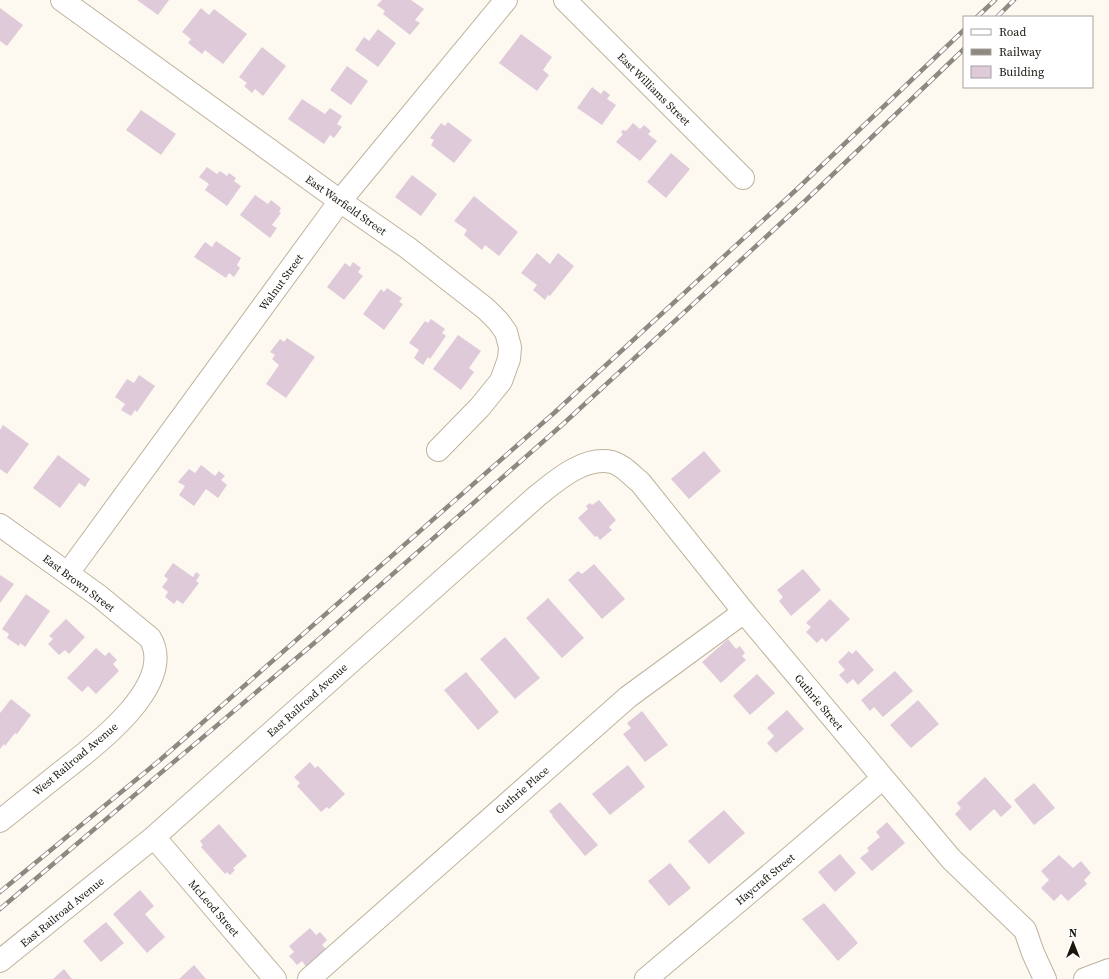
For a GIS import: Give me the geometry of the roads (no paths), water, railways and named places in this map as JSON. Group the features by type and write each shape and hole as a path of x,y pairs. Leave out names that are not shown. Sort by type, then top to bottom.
{"street":[{"name":"East Warfield Street","path":"62,0 340,202 408,248 460,288 498,320 506,332 510,347 509,359 501,380 480,407 438,450"},
{"name":"Walnut Street","path":"68,573 340,202 506,0"},
{"name":"East Williams Street","path":"565,0 743,178"},
{"name":"East Railroad Avenue","path":"0,961 154,837 537,496 563,476 585,465 596,462 612,462 622,467"},
{"name":"Guthrie Street","path":"622,467 640,482 744,612 950,859 1025,930 1033,953 1046,979"},
{"name":"East Brown Street","path":"0,525 99,596 150,638 154,645"},
{"name":"Guthrie Place","path":"309,979 628,697 744,612"},
{"name":"West Railroad Avenue","path":"0,821 102,740 136,704 154,671 156,658 154,645"},
{"name":"Haycraft Street","path":"646,979 883,778"},
{"name":"McLeod Street","path":"154,837 275,979"},
{"path":"1085,979 1109,970"}],"railway":[{"path":"978,16 995,0"},
{"path":"998,16 1014,0"},
{"path":"0,892 160,760 554,413 796,190 963,31"},
{"path":"0,909 319,639 562,425 805,201 963,50"}]}
